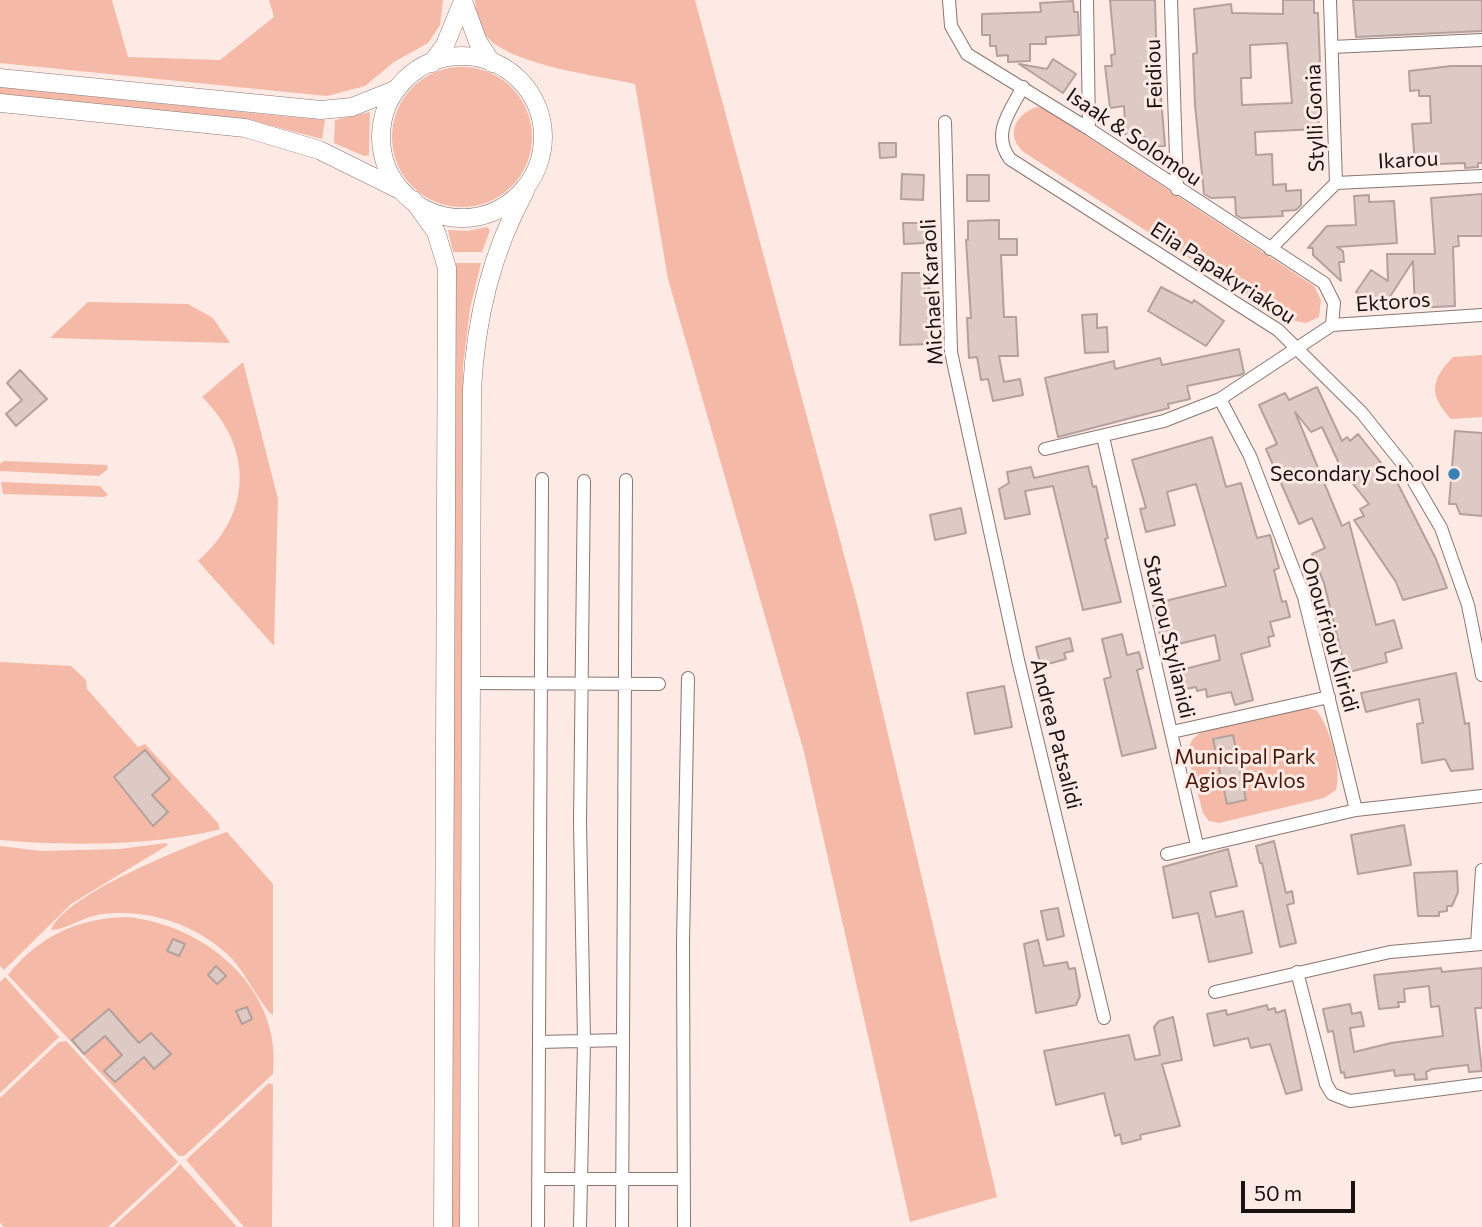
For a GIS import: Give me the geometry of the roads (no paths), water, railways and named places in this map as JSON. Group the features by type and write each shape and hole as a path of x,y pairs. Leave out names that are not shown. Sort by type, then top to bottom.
{"street":[{"name":"Isaak & Solomou","path":"949,0 950,17 956,37 967,54 1089,129 1269,248"},
{"path":"1087,0 1089,129"},
{"name":"Feidiou","path":"1171,0 1177,189"},
{"name":"Stylli Gonia","path":"1269,248 1336,183 1330,0"},
{"path":"432,63 445,45 463,1 473,33 492,63 524,86 538,108 541,121 539,161 510,218 490,270 475,338 470,683 468,1227"},
{"path":"1332,47 1482,40"},
{"path":"443,1227 447,268 436,232 413,199 394,179 381,143 386,110 397,89 416,71 432,63 464,57 492,63"},
{"path":"0,78 321,110 352,107 397,89"},
{"name":"Elia Papakyriakou","path":"1023,87 1002,126 1002,144 1010,159 1072,201 1242,304 1299,347 1378,431 1430,505 1445,538 1468,605 1482,675"},
{"path":"0,103 245,128 319,149 368,171 438,213 471,218 506,208 525,191"},
{"name":"Michael Karaoli","path":"946,122 951,352 973,459"},
{"name":"Ikarou","path":"1336,183 1482,176"},
{"name":"Ektoros","path":"1269,248 1324,283 1334,303 1332,325 1482,314"},
{"path":"1045,449 1164,421 1220,399 1332,325"},
{"name":"Onoufriou Kliridi","path":"1220,399 1250,456 1304,597 1356,810"},
{"name":"Stavrou Stylianidi","path":"1103,437 1197,845"},
{"name":"Andrea Patsalidi","path":"973,459 1104,1018"},
{"path":"538,1227 542,479"},
{"path":"622,1227 626,480"},
{"path":"580,1227 584,1041 580,821 584,481"},
{"path":"684,1227 688,678"},
{"path":"470,683 659,684"},
{"path":"1172,732 1329,697"},
{"path":"1167,854 1356,810 1482,796"},
{"path":"1215,992 1390,952 1480,944 1482,870"},
{"path":"1297,972 1326,1084 1340,1100 1350,1101 1482,1084"},
{"path":"539,1042 623,1040"},
{"path":"538,1179 683,1179"}],"place":[{"name":"Secondary School","path":"1454,474"}],"park label":[{"name":"Municipal Park Agios PAvlos","path":"1245,769"}]}
